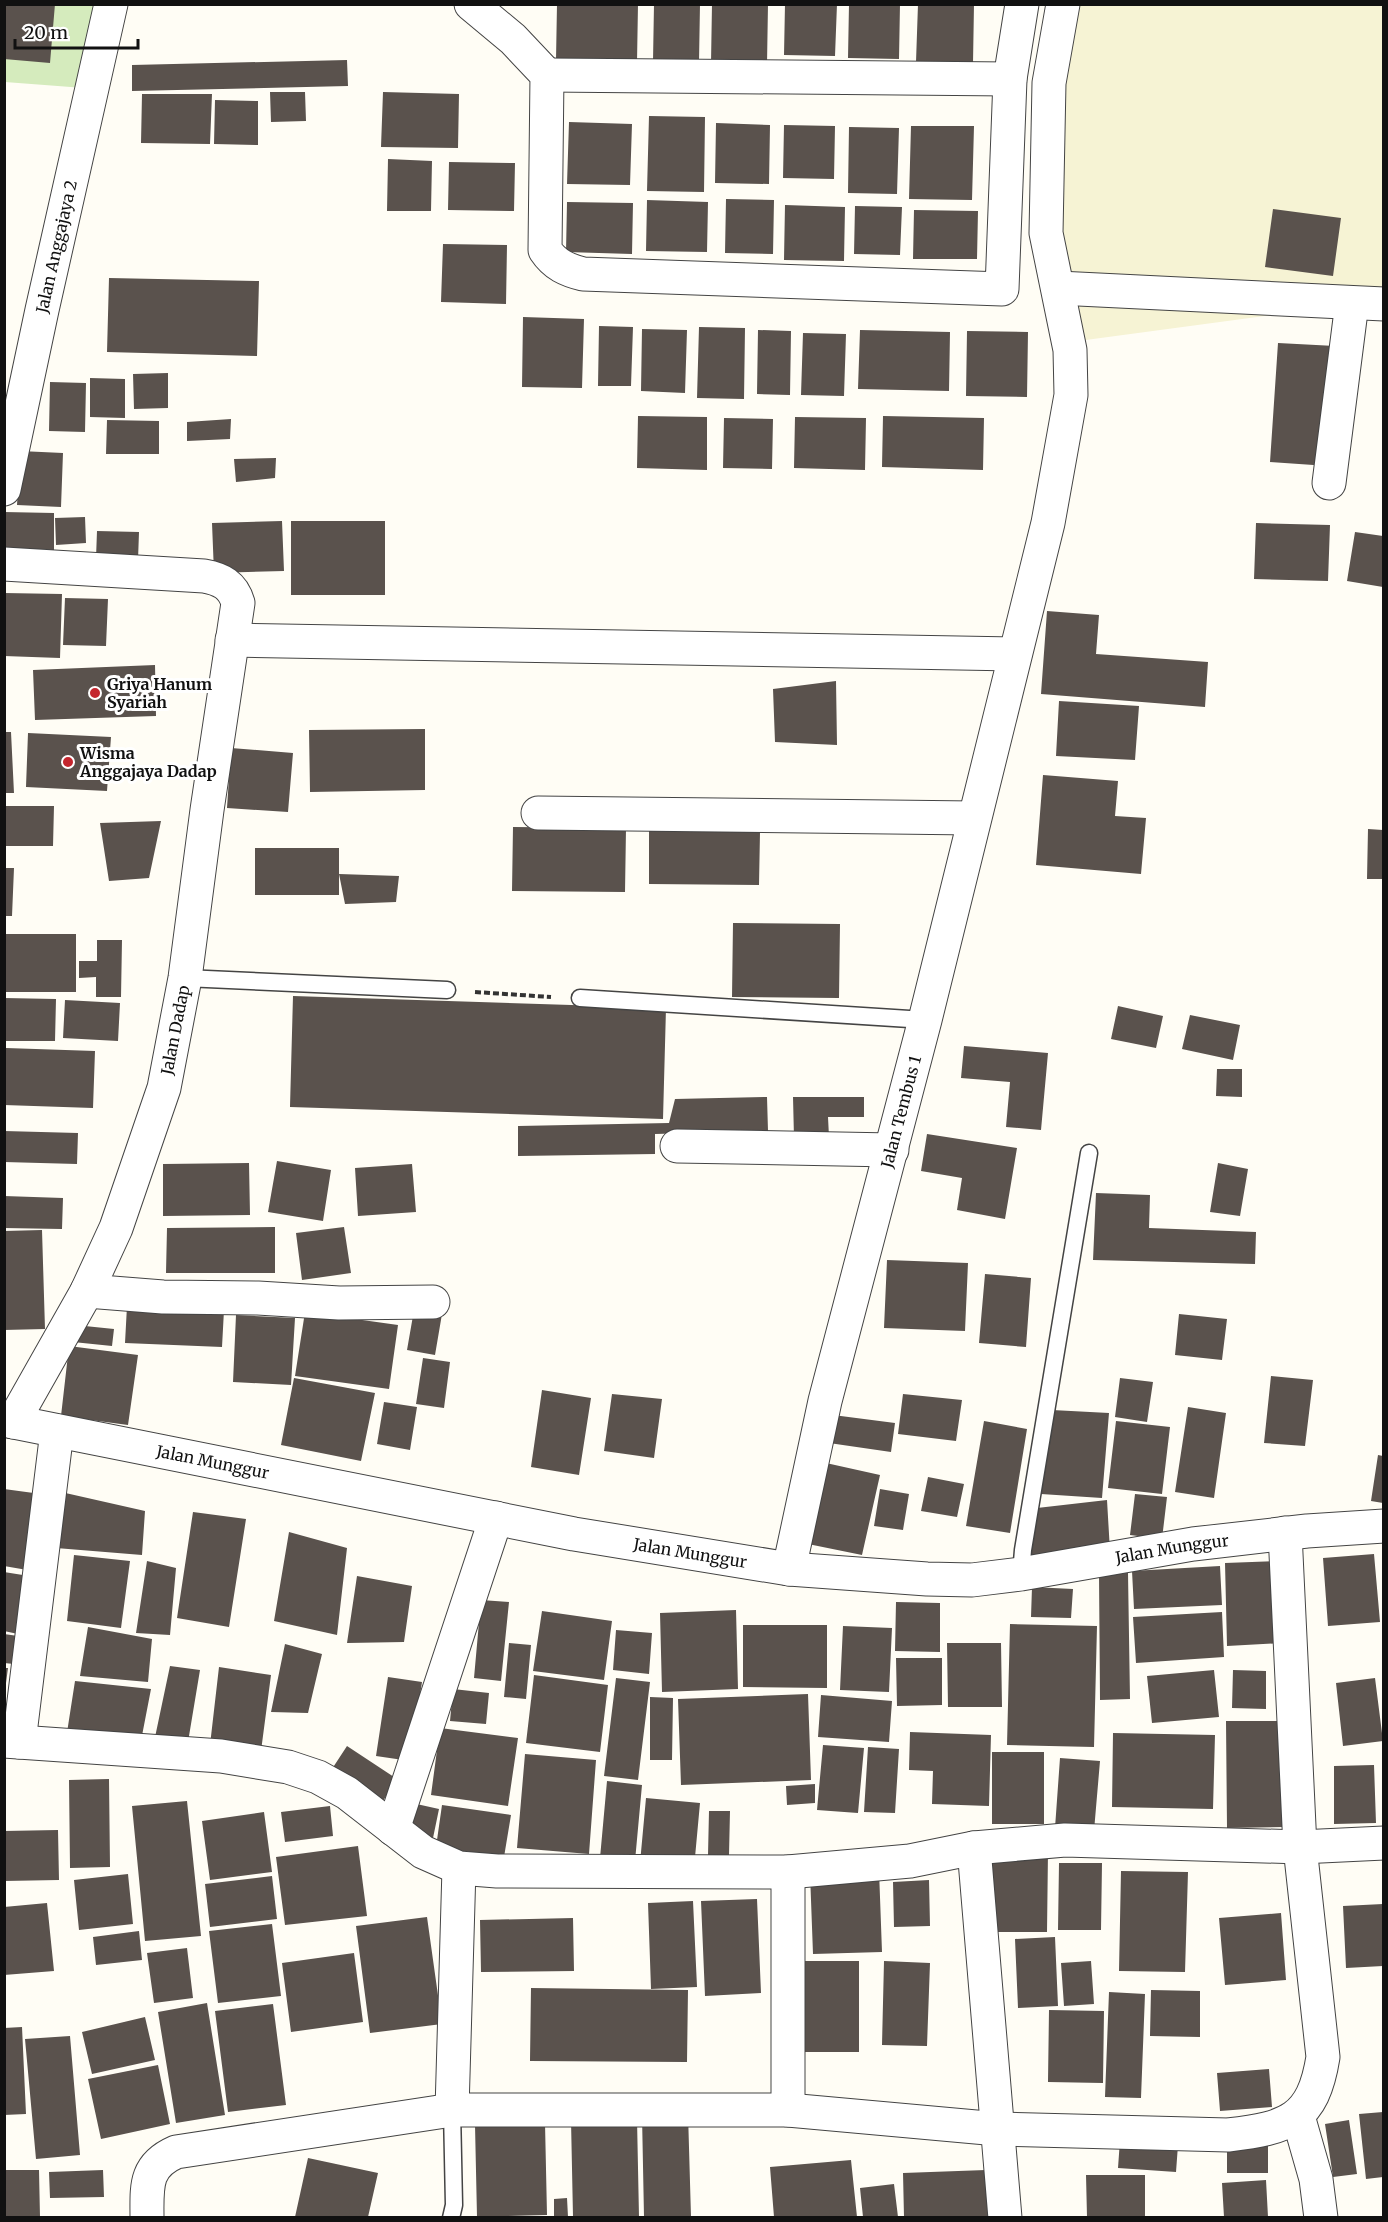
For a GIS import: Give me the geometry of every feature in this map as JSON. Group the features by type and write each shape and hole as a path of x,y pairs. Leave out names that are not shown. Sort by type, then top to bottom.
{"street":[{"name":"Jalan Anggajaya 2","path":"4,489 111,4"},
{"path":"471,4 513,39 547,75 545,250 552,260 565,269 584,274 1002,288 1010,79 1022,4"},
{"name":"Jalan Tembus 1","path":"789,1569 825,1401 892,1150 1048,523 1071,395 1070,350 1046,233 1049,83 1063,4"},
{"path":"547,75 1010,79"},
{"path":"1058,288 1368,304 1329,483"},
{"name":"Jalan Dadap","path":"4,564 204,576 216,578 230,586 238,600 185,978 164,1088 116,1228 87,1292 9,1421"},
{"path":"232,640 1015,654"},
{"path":"538,813 974,818"},
{"path":"677,1146 892,1150"},
{"path":"87,1292 339,1303 433,1302"},
{"name":"Jalan Munggur","path":"9,1421 574,1534 789,1569 972,1580 1021,1574 1192,1544 1285,1533 1383,1526"},
{"path":"57,1431 12,1742 220,1756 288,1767 318,1777 347,1793 423,1852 459,1868 497,1872 788,1872 910,1861 974,1848 1065,1840 1300,1847 1383,1843"},
{"path":"393,1828 496,1518"},
{"path":"147,2217 147,2183 150,2173 164,2157 176,2152 452,2110 788,2110 998,2129 1228,2135 1263,2130 1298,2116 1307,2106 1315,2091 1323,2057 1300,1847 1285,1533"},
{"path":"974,1848 1005,2217"},
{"path":"452,2110 459,1868"},
{"path":"788,1872 788,2110"},
{"path":"1298,2116 1316,2179 1321,2217"}],"lane":[{"path":"185,978 447,990"},
{"path":"580,998 925,1020"},
{"path":"1021,1574 1028,1516 1089,1153"},
{"path":"451,2217 454,2205 452,2110"}],"path":[{"path":"447,990 580,998"}],"shaded area":[{"path":"1056,5 1383,5 1383,300 1056,344"}],"green space":[{"path":"4,5 105,5 84,88 5,82"}],"building":[{"path":"4,4 55,4 50,63 4,59"},
{"path":"557,4 638,4 637,62 556,60"},
{"path":"654,4 700,4 699,62 653,61"},
{"path":"712,4 768,4 767,64 711,63"},
{"path":"785,4 837,4 835,56 784,55"},
{"path":"849,4 900,4 899,59 848,58"},
{"path":"918,4 974,4 973,63 916,62"},
{"path":"347,60 348,86 132,91 132,65"},
{"path":"270,92 305,92 306,121 271,122"},
{"path":"383,92 459,94 458,148 381,147"},
{"path":"142,94 212,94 210,144 141,143"},
{"path":"215,100 258,101 258,145 214,144"},
{"path":"649,116 705,117 704,192 647,191"},
{"path":"569,122 632,124 630,185 567,184"},
{"path":"716,123 770,125 769,184 715,183"},
{"path":"784,125 835,126 834,179 783,178"},
{"path":"911,126 974,126 972,200 909,199"},
{"path":"849,127 899,128 897,194 848,193"},
{"path":"388,159 432,161 431,211 387,211"},
{"path":"449,162 515,163 514,211 448,210"},
{"path":"726,199 774,200 773,254 725,253"},
{"path":"647,200 708,202 707,252 646,251"},
{"path":"567,202 633,203 632,254 566,252"},
{"path":"785,205 845,207 844,261 784,260"},
{"path":"855,206 902,207 900,255 854,254"},
{"path":"1273,209 1341,218 1333,276 1265,267"},
{"path":"914,210 978,211 977,259 913,259"},
{"path":"443,244 507,245 506,304 441,302"},
{"path":"109,278 259,281 257,356 107,352"},
{"path":"523,317 584,319 582,388 522,387"},
{"path":"599,326 633,327 631,386 598,386"},
{"path":"699,327 745,328 744,399 697,398"},
{"path":"642,329 687,330 685,393 641,391"},
{"path":"758,330 791,331 790,395 757,394"},
{"path":"860,330 950,332 949,391 858,389"},
{"path":"967,331 1028,332 1027,397 966,396"},
{"path":"803,333 846,334 844,396 801,395"},
{"path":"1278,343 1335,346 1328,466 1270,462"},
{"path":"168,373 168,408 134,409 133,374"},
{"path":"90,378 125,379 125,418 90,417"},
{"path":"50,382 86,383 85,432 49,431"},
{"path":"638,416 707,417 707,470 637,468"},
{"path":"883,416 984,418 983,470 882,467"},
{"path":"795,417 866,418 865,470 794,468"},
{"path":"724,418 773,419 772,469 723,468"},
{"path":"231,419 230,439 187,441 187,422"},
{"path":"107,420 159,421 159,454 106,454"},
{"path":"20,451 63,453 61,507 17,505"},
{"path":"276,458 275,478 236,482 234,459"},
{"path":"4,512 54,513 54,550 4,549"},
{"path":"85,517 86,543 56,545 55,518"},
{"path":"282,521 284,571 214,573 212,523"},
{"path":"291,521 385,521 385,595 291,595"},
{"path":"1256,523 1330,525 1328,581 1254,579"},
{"path":"97,531 139,532 138,560 96,558"},
{"path":"1355,532 1383,536 1383,587 1347,581"},
{"path":"4,593 62,594 60,658 4,656"},
{"path":"65,598 108,599 106,646 63,645"},
{"path":"1047,611 1099,615 1096,654 1208,662 1205,707 1041,694"},
{"name":"Griya Hanum Syariah","path":"155,665 156,716 35,720 33,670"},
{"path":"836,681 837,745 775,742 773,689"},
{"path":"1059,701 1139,706 1135,760 1056,756"},
{"path":"425,729 425,790 310,792 309,730"},
{"path":"4,732 11,732 14,793 4,793"},
{"name":"Wisma Anggajaya Dadap","path":"28,733 111,737 107,791 26,787"},
{"path":"231,748 293,753 288,812 227,808"},
{"path":"1043,775 1118,781 1115,816 1146,818 1141,874 1036,865"},
{"path":"4,806 54,806 53,846 4,846"},
{"path":"161,821 149,878 109,881 100,823"},
{"path":"513,827 626,828 625,892 512,891"},
{"path":"1368,829 1383,830 1383,879 1367,879"},
{"path":"649,831 760,832 759,885 649,884"},
{"path":"255,848 339,848 339,895 255,895"},
{"path":"4,868 14,868 12,916 4,916"},
{"path":"339,874 399,876 396,902 345,904"},
{"path":"733,923 840,924 839,998 732,997"},
{"path":"4,934 76,934 76,992 4,992"},
{"path":"97,940 122,940 121,997 96,997 96,977 79,978 79,961 97,961"},
{"path":"293,996 666,1008 663,1119 290,1107"},
{"path":"4,998 56,999 55,1041 4,1041"},
{"path":"65,1000 120,1003 118,1041 63,1038"},
{"path":"1118,1006 1163,1016 1156,1048 1111,1039"},
{"path":"1190,1015 1240,1025 1233,1060 1182,1049"},
{"path":"964,1046 1048,1053 1041,1130 1006,1127 1010,1082 961,1078"},
{"path":"6,1048 95,1051 93,1108 4,1105"},
{"path":"1217,1069 1242,1069 1242,1097 1216,1096"},
{"path":"767,1097 768,1131 655,1134 655,1154 518,1156 518,1126 669,1123 675,1099"},
{"path":"793,1097 864,1097 864,1117 828,1117 829,1137 794,1138"},
{"path":"4,1131 78,1133 77,1164 4,1162"},
{"path":"927,1134 1017,1148 1005,1219 957,1210 962,1178 921,1171"},
{"path":"277,1161 331,1170 323,1221 268,1212"},
{"path":"249,1163 250,1215 163,1216 163,1164"},
{"path":"1218,1163 1248,1169 1240,1216 1210,1212"},
{"path":"412,1164 416,1212 358,1216 355,1168"},
{"path":"1096,1193 1150,1195 1149,1228 1256,1232 1255,1264 1093,1260"},
{"path":"4,1196 63,1198 62,1229 4,1228"},
{"path":"275,1227 275,1273 166,1273 167,1228"},
{"path":"344,1227 351,1273 302,1280 296,1233"},
{"path":"42,1230 45,1329 4,1330 4,1231"},
{"path":"887,1260 968,1263 965,1331 884,1328"},
{"path":"985,1274 1031,1278 1026,1347 979,1343"},
{"path":"127,1306 224,1310 222,1347 125,1343"},
{"path":"414,1310 442,1314 435,1355 407,1350"},
{"path":"305,1312 398,1325 389,1389 295,1376"},
{"path":"1179,1314 1227,1319 1222,1360 1175,1355"},
{"path":"236,1315 295,1318 291,1385 233,1382"},
{"path":"75,1325 114,1329 112,1346 73,1342"},
{"path":"69,1346 138,1355 128,1425 61,1416"},
{"path":"423,1358 450,1362 444,1408 416,1404"},
{"path":"1271,1376 1313,1380 1305,1446 1264,1443"},
{"path":"294,1378 375,1393 361,1461 281,1445"},
{"path":"1120,1378 1153,1382 1147,1422 1115,1417"},
{"path":"542,1390 591,1398 579,1475 531,1467"},
{"path":"612,1394 662,1399 654,1458 604,1451"},
{"path":"903,1394 962,1400 956,1441 898,1434"},
{"path":"384,1402 417,1407 410,1450 377,1444"},
{"path":"1188,1407 1226,1413 1214,1498 1175,1492"},
{"path":"1052,1410 1109,1413 1102,1498 1041,1494"},
{"path":"833,1415 895,1423 891,1452 829,1443"},
{"path":"984,1421 1027,1429 1010,1533 966,1526"},
{"path":"1116,1421 1170,1427 1162,1494 1108,1488"},
{"path":"1378,1455 1383,1456 1383,1503 1371,1501"},
{"path":"826,1463 880,1475 862,1555 808,1544"},
{"path":"928,1477 964,1484 957,1517 921,1511"},
{"path":"4,1489 41,1494 33,1571 4,1566"},
{"path":"880,1489 909,1494 903,1530 874,1526"},
{"path":"61,1492 145,1511 142,1555 56,1548"},
{"path":"1135,1494 1167,1497 1162,1539 1130,1535"},
{"path":"1107,1500 1110,1551 1031,1556 1037,1508"},
{"path":"193,1512 246,1519 229,1627 177,1618"},
{"path":"289,1532 347,1548 337,1635 274,1621"},
{"path":"1374,1554 1380,1622 1328,1626 1323,1558"},
{"path":"74,1555 130,1561 121,1628 67,1621"},
{"path":"147,1561 176,1568 170,1635 136,1633"},
{"path":"1279,1561 1282,1643 1227,1646 1225,1563"},
{"path":"1220,1566 1222,1605 1134,1609 1132,1571"},
{"path":"4,1572 29,1576 18,1634 4,1631"},
{"path":"1128,1573 1130,1699 1100,1700 1099,1574"},
{"path":"357,1576 412,1586 404,1642 347,1643"},
{"path":"1032,1587 1073,1589 1071,1618 1031,1617"},
{"path":"481,1600 509,1602 501,1681 474,1678"},
{"path":"896,1602 940,1603 940,1652 895,1651"},
{"path":"736,1610 738,1689 662,1692 660,1613"},
{"path":"542,1611 612,1621 604,1680 533,1671"},
{"path":"1222,1612 1224,1657 1136,1663 1133,1617"},
{"path":"1010,1624 1097,1626 1094,1747 1007,1745"},
{"path":"743,1625 827,1625 827,1688 743,1687"},
{"path":"843,1626 892,1628 889,1692 840,1690"},
{"path":"88,1627 152,1639 148,1682 80,1676"},
{"path":"616,1630 652,1633 649,1674 613,1670"},
{"path":"4,1634 18,1636 14,1664 4,1663"},
{"path":"509,1643 531,1645 526,1699 504,1697"},
{"path":"947,1643 1001,1643 1002,1707 948,1707"},
{"path":"285,1644 322,1654 308,1713 271,1712"},
{"path":"896,1658 942,1658 942,1705 897,1706"},
{"path":"170,1666 200,1670 187,1748 154,1742"},
{"path":"219,1667 271,1675 261,1751 210,1745"},
{"path":"4,1668 8,1668 6,1683 4,1683"},
{"path":"1214,1670 1219,1717 1152,1723 1147,1676"},
{"path":"1233,1670 1266,1671 1266,1709 1232,1708"},
{"path":"534,1675 608,1685 600,1752 526,1743"},
{"path":"388,1677 422,1682 410,1761 376,1756"},
{"path":"616,1678 650,1682 638,1780 604,1776"},
{"path":"1375,1678 1383,1741 1343,1746 1336,1683"},
{"path":"75,1681 151,1689 140,1746 66,1739"},
{"path":"453,1689 489,1693 486,1724 450,1721"},
{"path":"808,1694 811,1780 681,1785 678,1699"},
{"path":"821,1695 892,1701 889,1742 818,1737"},
{"path":"650,1697 673,1698 672,1760 650,1760"},
{"path":"1226,1721 1282,1721 1284,1827 1227,1828"},
{"path":"440,1728 518,1738 508,1806 431,1795"},
{"path":"910,1732 991,1735 989,1806 932,1804 933,1771 909,1770"},
{"path":"1113,1733 1215,1735 1213,1809 1112,1807"},
{"path":"823,1745 864,1748 858,1813 817,1810"},
{"path":"347,1746 397,1779 381,1804 330,1772"},
{"path":"868,1747 899,1749 895,1813 864,1812"},
{"path":"992,1752 1044,1752 1044,1824 992,1824"},
{"path":"525,1754 596,1760 589,1854 517,1848"},
{"path":"1060,1758 1100,1761 1094,1831 1055,1828"},
{"path":"1374,1765 1376,1823 1334,1824 1334,1766"},
{"path":"109,1779 110,1867 70,1868 69,1780"},
{"path":"607,1781 642,1785 635,1861 600,1858"},
{"path":"815,1784 815,1803 787,1805 786,1786"},
{"path":"646,1798 700,1803 694,1868 640,1863"},
{"path":"187,1801 201,1936 145,1941 132,1806"},
{"path":"412,1803 439,1809 433,1838 406,1833"},
{"path":"442,1805 511,1815 504,1857 436,1847"},
{"path":"330,1806 333,1836 285,1842 281,1812"},
{"path":"709,1811 730,1811 729,1855 708,1855"},
{"path":"264,1812 272,1872 210,1880 202,1821"},
{"path":"58,1830 59,1880 4,1881 4,1831"},
{"path":"358,1846 367,1916 285,1925 276,1857"},
{"path":"991,1851 1048,1851 1047,1932 991,1932"},
{"path":"1059,1863 1102,1863 1101,1930 1058,1930"},
{"path":"879,1870 882,1952 813,1954 810,1873"},
{"path":"1121,1871 1188,1872 1185,1972 1119,1971"},
{"path":"128,1874 133,1924 79,1930 74,1880"},
{"path":"272,1876 277,1919 210,1927 205,1884"},
{"path":"929,1880 930,1926 894,1927 893,1882"},
{"path":"757,1899 761,1993 705,1996 701,1901"},
{"path":"693,1901 697,1987 651,1989 648,1903"},
{"path":"47,1903 54,1971 4,1975 4,1907"},
{"path":"1383,1904 1383,1966 1346,1968 1343,1906"},
{"path":"1281,1913 1286,1980 1225,1985 1219,1918"},
{"path":"427,1917 442,2024 370,2033 356,1926"},
{"path":"573,1918 574,1971 481,1972 480,1920"},
{"path":"272,1924 281,1996 218,2003 209,1931"},
{"path":"139,1931 142,1960 96,1965 93,1937"},
{"path":"1055,1937 1058,2006 1018,2008 1015,1939"},
{"path":"187,1948 193,1998 154,2003 147,1953"},
{"path":"354,1953 363,2022 291,2032 282,1963"},
{"path":"798,1961 859,1961 859,2052 798,2052"},
{"path":"884,1961 930,1963 927,2046 882,2045"},
{"path":"1091,1961 1094,2004 1064,2006 1061,1963"},
{"path":"531,1988 688,1990 687,2062 530,2061"},
{"path":"1151,1990 1200,1991 1200,2037 1150,2036"},
{"path":"1109,1992 1145,1994 1141,2098 1105,2097"},
{"path":"207,2003 225,2115 176,2123 158,2012"},
{"path":"273,2004 286,2105 228,2112 215,2011"},
{"path":"1049,2010 1104,2011 1103,2083 1048,2082"},
{"path":"145,2017 155,2060 92,2074 82,2032"},
{"path":"22,2027 26,2114 4,2115 4,2028"},
{"path":"70,2036 80,2155 36,2159 25,2039"},
{"path":"158,2065 170,2124 101,2139 88,2079"},
{"path":"1269,2069 1272,2107 1220,2111 1217,2073"},
{"path":"1383,2112 1383,2177 1366,2179 1359,2114"},
{"path":"688,2113 691,2217 644,2217 642,2115"},
{"path":"637,2119 639,2217 573,2217 571,2120"},
{"path":"1349,2120 1357,2174 1333,2177 1325,2124"},
{"path":"545,2123 547,2215 477,2217 475,2125"},
{"path":"1227,2139 1268,2139 1268,2173 1227,2173"},
{"path":"1120,2140 1178,2145 1176,2172 1118,2168"},
{"path":"308,2158 378,2173 368,2217 295,2217"},
{"path":"851,2160 857,2217 774,2217 770,2167"},
{"path":"4,2170 39,2170 40,2217 4,2217"},
{"path":"103,2170 104,2197 50,2198 49,2172"},
{"path":"986,2170 988,2217 904,2217 903,2173"},
{"path":"1086,2175 1145,2175 1145,2217 1087,2217"},
{"path":"1266,2180 1268,2217 1224,2217 1222,2183"},
{"path":"894,2184 898,2217 863,2217 860,2188"},
{"path":"567,2198 568,2217 554,2217 554,2199"}],"place":[{"name":"Griya Hanum Syariah","path":"95,693"},
{"name":"Wisma Anggajaya Dadap","path":"68,762"}]}
